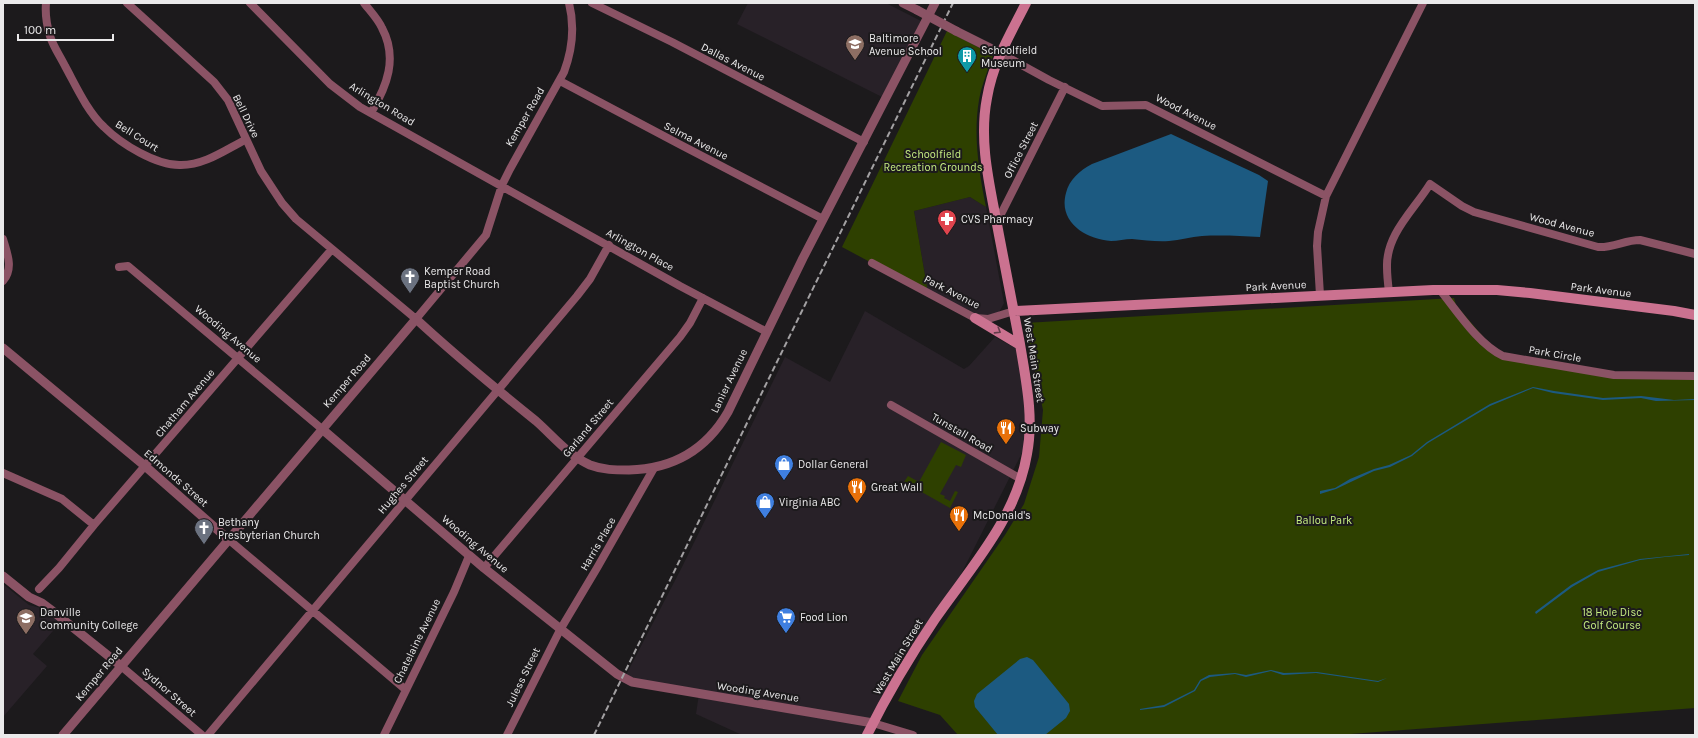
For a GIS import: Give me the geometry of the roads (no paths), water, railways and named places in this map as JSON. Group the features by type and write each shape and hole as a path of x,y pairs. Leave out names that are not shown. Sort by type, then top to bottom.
{"main road":[{"name":"West Main Street","path":"867,735 921,639 1002,524 1021,479 1027,454 1030,416 1029,398 985,156 984,120 987,97 1000,53 1026,3"},
{"name":"Park Avenue","path":"1014,311 1389,292 1498,290 1674,311 1695,316"},
{"path":"975,318 1020,345"}],"street":[{"name":"Bell Court","path":"46,3 48,27 53,44 78,89 97,119 108,131 151,159 181,166 201,162 245,140"},
{"name":"Bell Drive","path":"127,3 214,82 228,100 245,140 261,171 282,203 296,219 332,249"},
{"name":"Arlington Road","path":"250,3 330,84 346,97 371,113 502,185"},
{"path":"364,3 382,27 387,38 391,57 390,71 385,86 371,113"},
{"name":"Kemper Road","path":"63,735 482,241 490,225 502,185 560,81 569,60 573,38 573,25 569,3"},
{"name":"Dallas Avenue","path":"592,3 713,63 864,142"},
{"name":"Wood Avenue","path":"903,3 1102,106 1146,105 1326,196"},
{"name":"Lanier Avenue","path":"332,249 416,319 496,390 537,422 578,458 589,464 610,470 648,470 654,468 687,454 697,448 715,431 728,412 824,219 935,3"},
{"path":"1320,295 1317,246 1319,225 1326,196 1423,3"},
{"name":"Selma Avenue","path":"560,81 824,219"},
{"name":"Office Street","path":"997,222 1064,87"},
{"name":"Wood Avenue","path":"1389,292 1387,267 1392,241 1408,214 1430,184 1462,206 1474,212 1598,247 1611,247 1634,240 1640,240 1695,254"},
{"name":"Arlington Place","path":"502,185 703,298 767,332"},
{"path":"3,239 10,265 9,271 3,281"},
{"name":"Hughes Street","path":"208,735 496,390 577,296 590,279 609,245"},
{"name":"Chatham Avenue","path":"39,589 59,568 94,525 332,249"},
{"name":"Park Avenue","path":"872,263 975,318 988,319 1014,311"},
{"name":"Wooding Avenue","path":"119,267 128,266 322,429 469,556 617,674 632,682 873,723"},
{"name":"Park Circle","path":"1440,290 1482,342 1496,353 1503,356 1614,375 1695,376"},
{"name":"Garland Street","path":"484,568 680,337 690,323 703,298"},
{"name":"Edmonds Street","path":"3,348 145,466 228,539 406,690"},
{"name":"Tunstall Road","path":"891,405 1021,479"},
{"name":"Harris Place","path":"560,630 654,468"},
{"path":"3,473 62,499 94,525"},
{"name":"Chatelaine Avenue","path":"384,735 454,592 469,556"},
{"path":"3,576 29,597 42,603 50,609 121,666"},
{"name":"Juless Street","path":"507,735 560,630"},
{"name":"Sydnor Street","path":"121,666 202,735"},
{"path":"873,723 913,735"}],"water":[{"path":"1171,134 1259,175 1268,181 1260,237 1198,236 1169,241 1132,239 1111,241 1092,237 1083,233 1076,227 1066,212 1065,203 1067,188 1079,172 1092,164"},
{"path":"1533,387 1603,398 1641,396 1674,400 1695,400 1656,401 1641,398 1603,400 1553,393 1533,388 1490,406 1428,443 1412,456 1390,467 1374,471 1336,489 1320,494 1320,491 1335,488 1350,479 1374,469 1389,465 1411,455 1427,442 1490,404"},
{"path":"1689,554 1640,560 1598,572 1572,587 1536,614 1535,612 1571,585 1598,570 1640,559"},
{"path":"1027,657 1033,660 1069,704 1070,711 1066,718 1045,735 998,735 975,707 974,701 977,694 1020,659"},
{"path":"1271,670 1284,673 1317,672 1378,681 1387,678 1378,682 1316,673 1283,675 1271,671 1246,677 1235,674 1210,677 1201,681 1195,691 1164,707 1140,710 1164,705 1194,690 1200,680 1209,675 1235,673 1246,675"}],"railway":[{"path":"594,735 953,3"}],"place":[{"name":"Baltimore Avenue School","path":"855,61"},
{"name":"Schoolfield Museum","path":"967,73"},
{"name":"CVS Pharmacy","path":"947,236"},
{"name":"Kemper Road Baptist Church","path":"410,294"},
{"name":"Subway","path":"1006,445"},
{"name":"Dollar General","path":"784,481"},
{"name":"Great Wall","path":"857,504"},
{"name":"Virginia ABC","path":"765,519"},
{"name":"McDonald's","path":"959,532"},
{"name":"Bethany Presbyterian Church","path":"204,545"},
{"name":"Food Lion","path":"786,634"},
{"name":"Danville Community College","path":"26,635"}],"park label":[{"name":"Schoolfield Recreation Grounds","path":"933,160"},
{"name":"Ballou Park","path":"1324,520"},
{"name":"18 Hole Disc Golf Course","path":"1612,618"}]}
